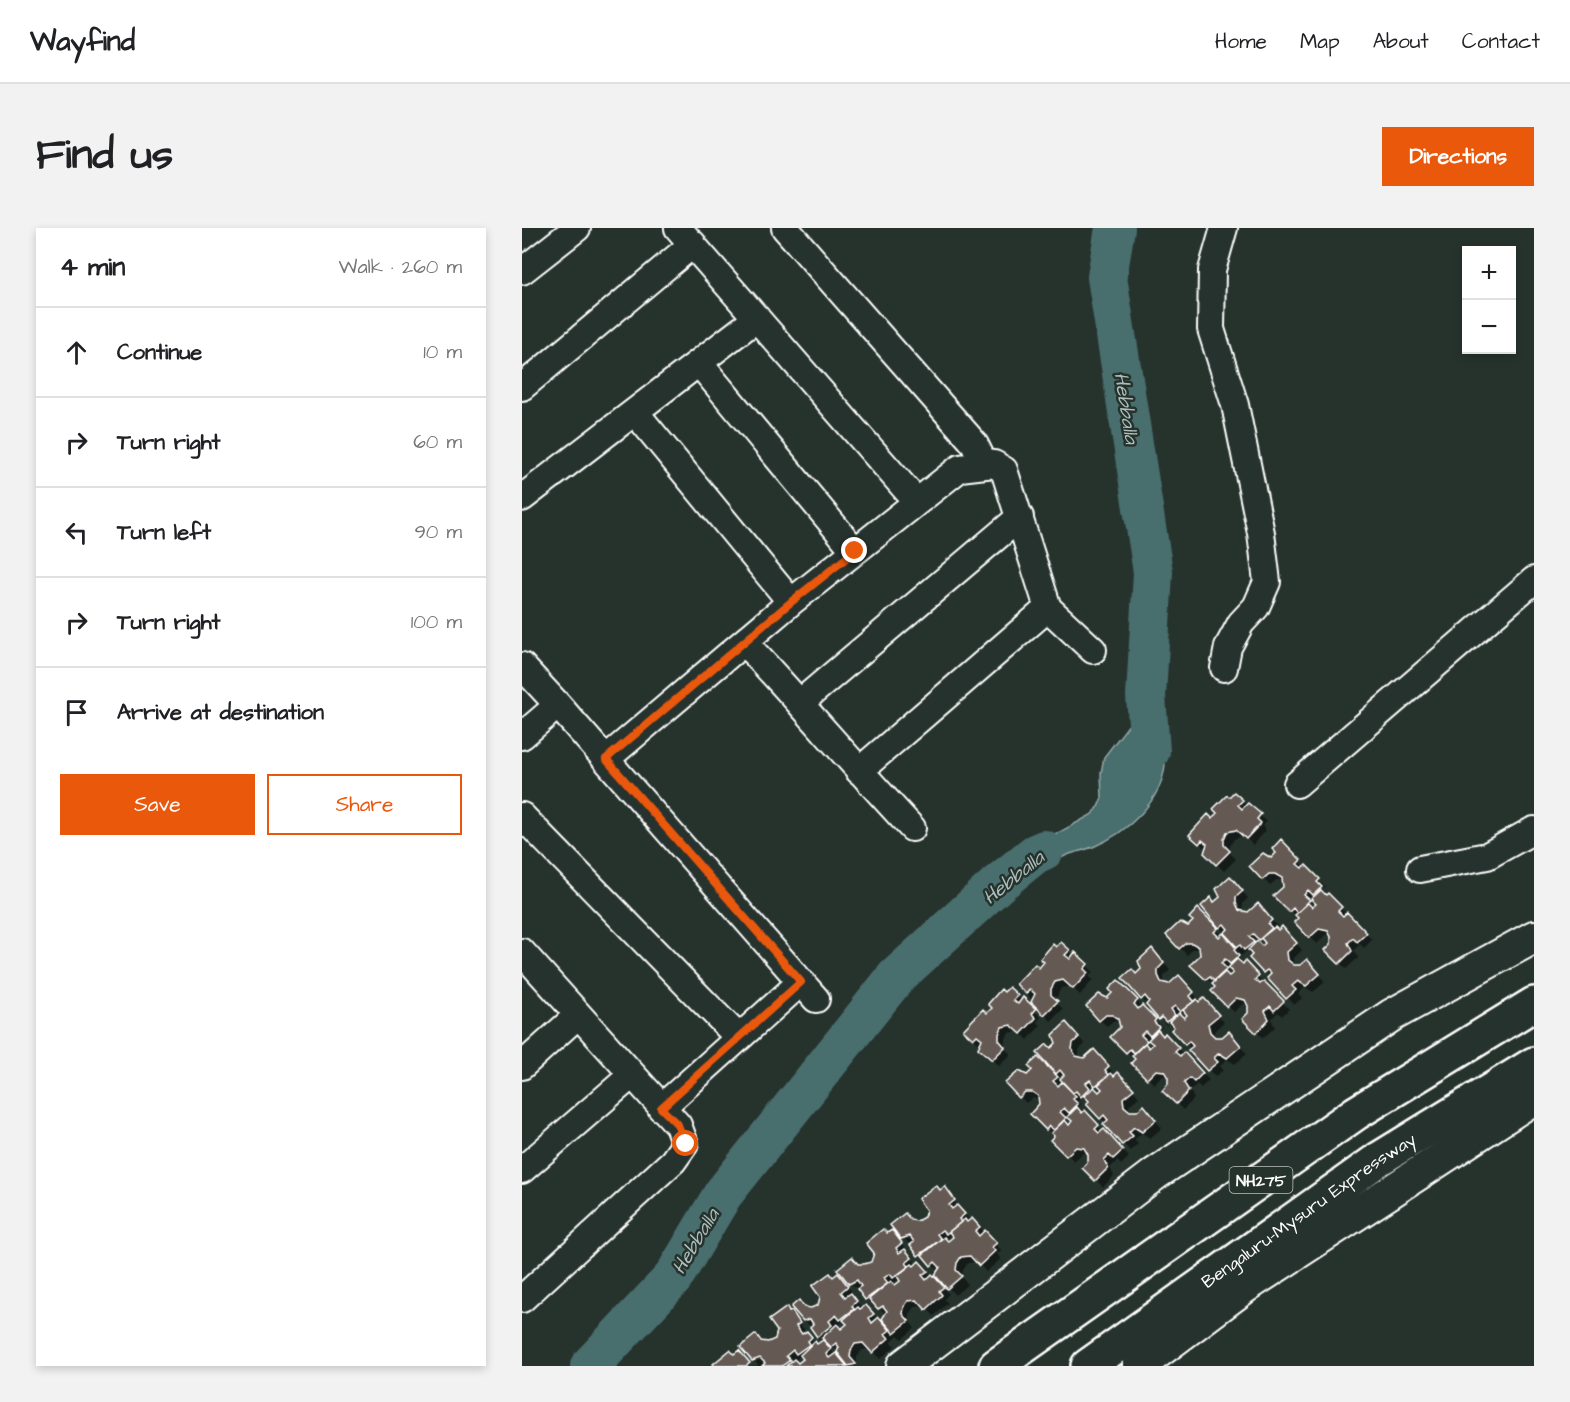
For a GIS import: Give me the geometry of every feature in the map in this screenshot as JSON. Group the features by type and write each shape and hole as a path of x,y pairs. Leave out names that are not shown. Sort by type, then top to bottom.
{"highway":[{"name":"NH275","path":"996,1366 1356,1113 1534,1004"},
{"name":"Bengaluru-Mysuru Expressway","path":"1088,1366 1379,1159 1534,1064"}],"street":[{"path":"522,271 577,228"},
{"path":"785,228 974,443 986,465"},
{"path":"1224,228 1212,270 1211,329 1236,405 1261,533 1267,582 1256,607 1241,623 1228,647 1224,668"},
{"path":"522,387 685,236 917,502"},
{"path":"522,498 757,318"},
{"path":"699,363 855,551"},
{"path":"635,412 791,602"},
{"path":"606,759 791,602 960,468 994,464 1004,470 1048,608 1093,650"},
{"path":"801,702 1020,517"},
{"path":"1298,784 1534,580"},
{"path":"859,771 1048,608"},
{"path":"744,642 801,702 859,771 912,828"},
{"path":"522,666 809,991 738,1038 661,1108"},
{"path":"522,736 558,705"},
{"path":"522,816 738,1038"},
{"path":"1419,869 1486,856 1534,831"},
{"path":"903,1366 1155,1174 1392,1016 1534,937"},
{"path":"522,1299 673,1161 686,1144 678,1125 523,955"},
{"path":"522,1066 578,1015"},
{"path":"522,1170 632,1075"},
{"path":"1139,1366 1246,1286 1534,1098"}],"water":[{"path":"1146,696 1156,698 1158,739 1165,765 1157,792 1149,804 1129,825 1105,841 1063,857 1033,878 1019,884 998,884 994,874 1003,860 1018,847 1060,832 1091,815 1097,809 1102,798 1101,773 1104,757 1137,714"}],"building":[{"path":"1234,792 1243,800 1238,805 1242,809 1248,803 1261,814 1257,819 1261,823 1246,839 1236,830 1227,832 1224,845 1230,851 1216,865 1204,853 1207,844 1202,840 1199,844 1189,835 1208,814 1212,818 1217,813 1213,809 1227,795 1229,797"},
{"path":"1281,839 1301,860 1297,864 1302,868 1306,865 1320,879 1317,882 1322,887 1313,895 1308,890 1304,895 1310,900 1297,913 1293,908 1289,912 1273,896 1283,887 1282,878 1269,874 1262,880 1249,866 1263,853 1271,858 1276,853 1272,849"},
{"path":"1230,876 1243,891 1236,897 1239,910 1248,912 1258,903 1272,920 1268,924 1272,928 1259,940 1253,934 1249,937 1254,942 1244,950 1240,945 1237,947 1224,933 1228,929 1224,924 1219,928 1201,906 1211,897 1214,902 1220,897 1216,889"},
{"path":"1321,890 1326,895 1328,893 1342,907 1338,911 1343,916 1347,912 1367,933 1357,942 1353,938 1348,943 1352,951 1339,964 1325,950 1331,944 1328,931 1319,929 1309,938 1294,922 1298,918 1295,915 1308,903 1312,907 1316,904 1311,899"},
{"path":"1198,908 1218,928 1214,932 1219,937 1223,933 1236,948 1234,950 1239,956 1230,964 1225,959 1221,963 1227,969 1214,981 1210,977 1206,980 1190,965 1200,955 1199,947 1186,943 1179,949 1166,935 1180,922 1188,926 1193,921 1189,918"},
{"path":"1282,926 1297,943 1287,952 1288,960 1294,965 1300,965 1307,959 1320,974 1306,986 1298,981 1292,986 1296,990 1286,999 1267,978 1271,974 1267,970 1263,973 1249,958 1252,955 1248,950 1257,941 1262,946 1265,943 1261,938 1275,927 1278,930"},
{"path":"1061,942 1070,950 1065,955 1070,959 1075,952 1088,964 1084,969 1088,973 1073,989 1063,980 1055,982 1051,995 1058,1001 1044,1015 1031,1002 1035,994 1030,989 1026,994 1016,984 1035,964 1039,968 1044,962 1040,959 1053,944 1056,947"},
{"path":"1152,948 1164,963 1158,969 1161,982 1169,984 1179,975 1194,992 1190,996 1194,1001 1180,1012 1175,1006 1171,1009 1175,1015 1166,1022 1161,1017 1159,1020 1146,1005 1149,1001 1145,996 1141,1000 1122,978 1132,969 1136,974 1141,969 1138,961"},
{"path":"1237,959 1243,964 1245,961 1259,976 1255,980 1260,984 1264,981 1284,1001 1274,1011 1270,1006 1265,1011 1269,1019 1256,1033 1242,1019 1248,1013 1245,1000 1236,998 1227,1007 1211,991 1215,987 1212,984 1225,972 1229,976 1233,973 1228,968"},
{"path":"1118,980 1138,1000 1134,1004 1138,1009 1142,1005 1156,1019 1154,1022 1159,1027 1150,1036 1145,1031 1141,1035 1147,1041 1134,1053 1130,1049 1126,1053 1110,1037 1120,1027 1118,1019 1112,1015 1106,1015 1099,1021 1086,1006 1099,994 1107,998 1112,993 1109,989"},
{"path":"1009,987 1018,995 1013,1000 1018,1004 1023,997 1036,1009 1032,1014 1036,1018 1021,1034 1011,1025 1002,1027 999,1040 1005,1047 992,1060 978,1048 982,1039 977,1035 973,1039 963,1030 983,1009 987,1013 992,1008 988,1004 1001,989 1004,992"},
{"path":"1204,998 1219,1015 1208,1024 1210,1032 1215,1037 1222,1037 1229,1031 1241,1046 1227,1058 1219,1053 1214,1058 1218,1062 1207,1071 1188,1050 1193,1046 1189,1041 1185,1045 1171,1030 1174,1027 1169,1022 1179,1013 1184,1018 1187,1015 1183,1010 1197,999 1199,1002"},
{"path":"1066,1022 1079,1037 1073,1043 1072,1049 1076,1056 1084,1058 1094,1049 1109,1066 1105,1070 1109,1075 1095,1086 1090,1080 1086,1083 1090,1088 1081,1097 1076,1091 1073,1093 1060,1079 1064,1075 1060,1070 1056,1074 1037,1053 1047,1044 1051,1048 1056,1043 1053,1035"},
{"path":"1158,1030 1163,1036 1165,1033 1179,1048 1175,1052 1180,1056 1184,1052 1203,1073 1194,1082 1190,1078 1184,1083 1189,1091 1176,1104 1162,1091 1168,1084 1164,1071 1156,1070 1147,1079 1131,1063 1135,1059 1132,1056 1145,1043 1149,1048 1153,1044 1148,1040"},
{"path":"1038,1057 1058,1077 1053,1081 1058,1086 1062,1082 1076,1096 1073,1099 1078,1104 1069,1113 1064,1108 1060,1112 1066,1118 1054,1130 1049,1126 1046,1130 1030,1114 1039,1104 1038,1096 1032,1092 1025,1092 1019,1098 1005,1083 1019,1071 1027,1075 1032,1070 1028,1066"},
{"path":"1118,1072 1134,1089 1123,1098 1124,1106 1130,1111 1137,1111 1144,1105 1156,1120 1142,1132 1134,1127 1129,1132 1133,1136 1122,1145 1103,1124 1108,1120 1104,1115 1100,1119 1086,1104 1089,1101 1084,1096 1094,1087 1099,1092 1102,1089 1098,1085 1111,1073 1114,1076"},
{"path":"1077,1107 1082,1113 1085,1110 1099,1125 1095,1129 1099,1133 1104,1129 1123,1150 1113,1159 1109,1155 1104,1160 1108,1168 1095,1181 1082,1168 1088,1161 1084,1148 1076,1147 1066,1156 1050,1140 1054,1136 1051,1133 1065,1120 1069,1125 1072,1121 1067,1117"},
{"path":"936,1185 940,1190 945,1186 955,1200 949,1205 952,1209 957,1205 965,1214 959,1219 961,1222 946,1234 942,1230 937,1234 941,1239 918,1256 910,1245 914,1242 910,1236 901,1239 890,1225 905,1213 911,1220 917,1221 924,1217 926,1210 918,1199"},
{"path":"972,1218 980,1227 975,1231 979,1236 985,1230 997,1243 992,1247 995,1251 979,1266 970,1256 961,1257 956,1270 962,1276 947,1289 935,1275 940,1267 935,1262 931,1266 922,1255 944,1237 948,1241 953,1237 949,1232 965,1219 967,1222"},
{"path":"883,1229 887,1233 892,1230 902,1243 896,1248 899,1253 905,1249 912,1258 906,1263 909,1266 893,1278 890,1274 884,1278 888,1283 865,1300 857,1289 861,1286 857,1280 849,1284 837,1269 852,1257 858,1264 871,1262 874,1253 866,1243"},
{"path":"919,1261 928,1271 922,1275 926,1280 932,1274 944,1287 939,1291 942,1295 926,1310 917,1300 908,1301 903,1314 909,1321 894,1333 882,1319 887,1311 883,1306 878,1309 869,1299 891,1281 895,1285 900,1281 897,1276"},
{"path":"830,1273 833,1277 838,1273 848,1286 841,1292 845,1297 851,1293 857,1301 852,1306 854,1309 840,1320 836,1315 829,1321 832,1325 817,1337 810,1327 813,1324 810,1319 803,1321 791,1307 799,1300 804,1307 811,1308 818,1305 820,1297 812,1286"},
{"path":"866,1305 874,1314 869,1318 872,1323 879,1317 890,1330 885,1334 889,1338 872,1353 863,1343 855,1344 850,1357 856,1364 848,1366 837,1352 839,1347 836,1343 831,1347 822,1338 837,1324 841,1329 847,1324 843,1320 858,1307 860,1309"},
{"path":"787,1307 800,1323 796,1326 802,1334 807,1331 812,1337 808,1341 810,1344 796,1354 793,1350 786,1356 790,1360 782,1366 762,1366 765,1363 760,1358 752,1361 740,1347 756,1334 761,1341 768,1342 775,1339 777,1331 769,1320"},
{"path":"823,1340 831,1349 826,1354 829,1358 836,1353 847,1366 786,1366 794,1359 798,1363 803,1359 800,1355 815,1341 817,1344"},
{"path":"730,1350 734,1354 739,1350 750,1363 746,1366 715,1366 713,1364"}],"waterway":[{"name":"Hebballa","path":"1115,228 1107,277 1153,572 1146,696 1150,751"},
{"name":"Hebballa","path":"590,1366 673,1278 723,1194 896,977 998,884 1035,854 1044,850"}],"route":[{"path":"686,1144 678,1125 661,1108 801,982 606,759 791,602 855,551"}]}
